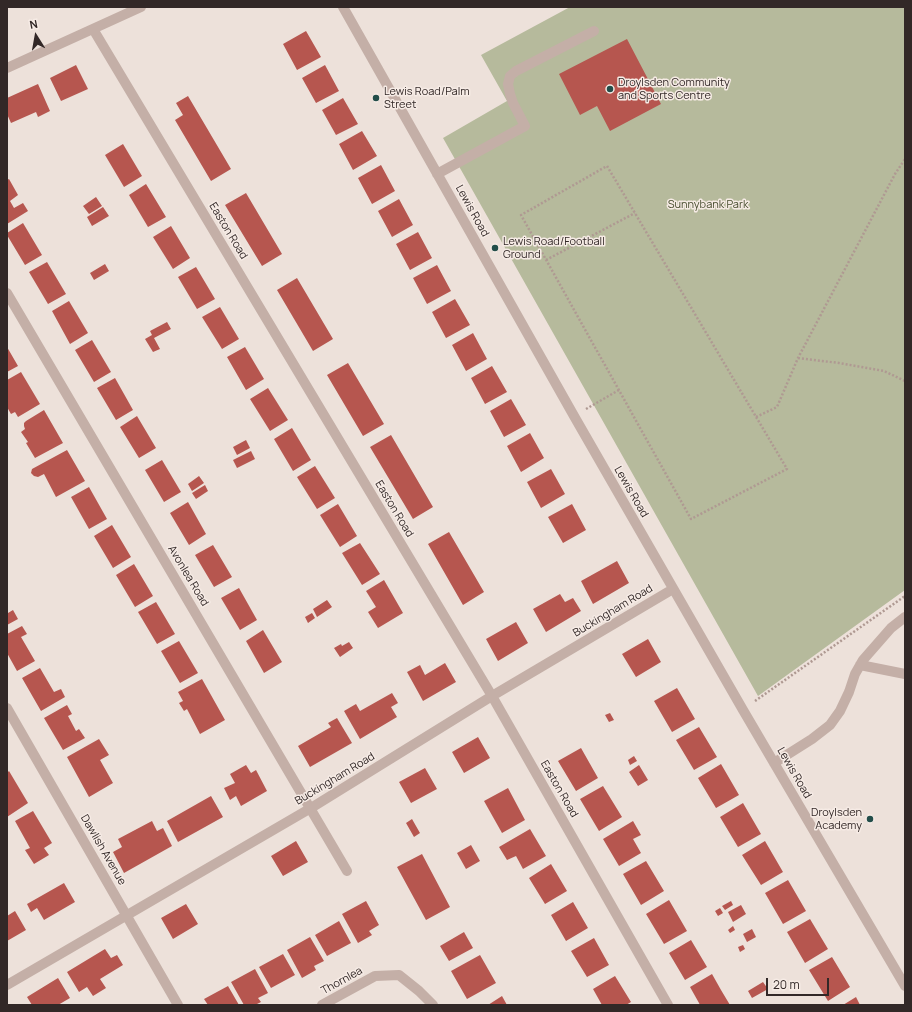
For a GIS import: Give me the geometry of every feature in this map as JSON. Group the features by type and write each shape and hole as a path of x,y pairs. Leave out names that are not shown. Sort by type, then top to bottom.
{"street":[{"path":"7,68 141,7"},
{"name":"Lewis Road","path":"343,7 673,589 905,986"},
{"name":"Easton Road","path":"93,30 492,696 668,1005"},
{"path":"437,174 525,126 510,94 508,84 510,76 516,71 594,31"},
{"name":"Avonlea Road","path":"7,293 347,871"},
{"name":"Buckingham Road","path":"7,985 311,808 492,696 673,589"},
{"path":"774,763 830,726 850,692 855,674 863,660 891,628 905,617"},
{"path":"860,665 905,674"},
{"name":"Dawlish Avenue","path":"7,708 178,1005"},
{"name":"Thornlea","path":"322,1005 375,976 399,975 433,1005"}],"path":[{"path":"756,417 777,406 798,358 895,174 905,159"},
{"path":"607,166 787,468 691,519 546,260 520,215 607,166"},
{"path":"546,260 635,213"},
{"path":"798,358 884,371 905,381"},
{"path":"574,416 619,390"},
{"path":"743,710 905,596"}],"green space":[{"name":"Sunnybank Park","path":"570,7 905,7 905,590 758,696 443,138 507,101 481,55"}],"building":[{"path":"306,31 321,57 297,70 283,44"},
{"name":"Droylsden Community and Sports Centre","path":"627,39 661,104 610,131 597,106 580,115 559,74"},
{"path":"76,65 88,89 61,101 50,78"},
{"path":"325,65 339,91 316,103 302,78"},
{"path":"38,84 50,111 38,117 36,112 11,123 7,114 7,98"},
{"path":"188,96 231,169 211,181 175,120 183,115 176,103"},
{"path":"343,98 358,124 336,135 322,110"},
{"path":"362,131 377,156 353,170 339,144"},
{"path":"123,144 142,176 124,187 105,155"},
{"path":"381,165 395,191 372,204 358,178"},
{"path":"9,179 18,195 10,201 14,208 23,203 28,211 7,224 7,180"},
{"path":"146,184 166,217 148,227 129,195"},
{"path":"246,193 282,254 262,266 225,205"},
{"path":"96,197 102,206 89,214 83,206"},
{"path":"399,199 413,225 392,237 378,211"},
{"path":"103,207 109,216 92,226 87,217"},
{"path":"23,223 42,255 25,265 7,235 7,233"},
{"path":"171,226 190,258 173,269 153,237"},
{"path":"418,232 432,258 410,270 396,244"},
{"path":"47,262 66,294 48,304 29,272"},
{"path":"105,264 109,271 94,280 90,273"},
{"path":"437,265 451,291 427,304 413,278"},
{"path":"196,267 215,299 197,309 178,277"},
{"path":"297,278 333,339 313,351 277,290"},
{"path":"455,299 470,325 446,338 432,312"},
{"path":"69,301 88,333 70,344 52,311"},
{"path":"220,307 239,339 222,349 202,317"},
{"path":"167,322 171,329 154,338 160,349 153,352 145,339 152,335 150,331"},
{"path":"473,333 487,359 466,371 452,345"},
{"path":"92,340 111,372 94,382 75,350"},
{"path":"7,347 18,366 7,372"},
{"path":"245,347 264,379 246,390 227,357"},
{"path":"348,363 384,424 363,436 327,375"},
{"path":"492,366 507,392 485,404 471,378"},
{"path":"21,372 40,404 18,417 15,412 11,414 7,407 7,380"},
{"path":"115,378 133,410 116,420 97,388"},
{"path":"268,388 288,420 270,431 250,399"},
{"path":"511,399 526,425 504,437 490,411"},
{"path":"44,410 63,443 35,458 26,443 28,442 21,432 25,429 24,423 26,421"},
{"path":"137,416 156,448 139,458 120,427"},
{"path":"292,428 311,460 293,471 274,439"},
{"path":"530,433 544,458 521,472 507,446"},
{"path":"391,435 433,507 413,519 370,447"},
{"path":"246,440 250,448 237,455 233,447"},
{"path":"67,450 85,481 56,497 44,474 38,477 31,473 32,469"},
{"path":"251,451 255,459 237,468 233,460"},
{"path":"162,460 181,492 164,502 145,470"},
{"path":"315,466 335,498 317,509 297,477"},
{"path":"551,469 565,494 541,508 527,482"},
{"path":"199,476 204,483 192,491 188,484"},
{"path":"205,485 208,491 196,499 192,493"},
{"path":"89,487 107,519 89,529 71,497"},
{"path":"188,502 206,534 189,545 170,513"},
{"path":"338,504 357,536 340,547 320,515"},
{"path":"572,504 586,530 563,543 548,517"},
{"path":"112,525 131,557 113,568 94,536"},
{"path":"449,532 484,592 463,605 428,544"},
{"path":"360,543 380,574 362,585 342,553"},
{"path":"213,545 232,577 214,587 195,555"},
{"path":"617,561 629,583 593,604 581,581"},
{"path":"134,564 153,596 135,607 116,575"},
{"path":"384,580 403,613 378,628 368,612 376,607 366,591"},
{"path":"239,588 257,620 240,630 221,598"},
{"path":"560,594 565,602 573,598 581,611 546,632 533,609"},
{"path":"327,600 332,607 317,617 313,609"},
{"path":"156,602 175,634 157,644 138,612"},
{"path":"13,610 18,619 7,625 7,611 8,613"},
{"path":"312,613 315,618 308,623 305,617"},
{"path":"516,622 528,643 498,661 486,639"},
{"path":"22,626 27,634 21,637 35,661 17,671 7,653 7,634"},
{"path":"263,630 282,662 264,673 246,641"},
{"path":"648,639 661,662 636,677 622,654"},
{"path":"179,641 198,673 180,683 161,651"},
{"path":"349,642 353,648 340,657 334,648"},
{"path":"445,663 456,682 423,701 407,672 420,665 425,675"},
{"path":"40,668 54,692 61,689 65,697 41,711 22,678"},
{"path":"202,679 225,720 200,734 187,709 184,711 179,703 183,701 178,692"},
{"path":"677,688 695,719 672,732 654,701"},
{"path":"392,693 398,703 391,707 397,717 360,739 344,711 356,704 360,711"},
{"path":"67,705 72,714 68,716 76,731 79,729 85,738 63,750 44,718"},
{"path":"610,713 614,720 609,722 605,715"},
{"path":"337,718 352,743 310,767 298,746 331,727 328,723"},
{"path":"699,727 717,757 694,770 676,740"},
{"path":"478,737 490,758 464,773 452,752"},
{"path":"99,739 109,755 100,760 113,783 89,797 67,757"},
{"path":"581,748 598,778 576,791 558,761"},
{"path":"634,756 637,761 630,765 628,760"},
{"path":"721,764 739,795 716,808 698,778"},
{"path":"246,765 251,773 256,770 267,791 241,806 236,796 230,800 224,788 235,783 230,774"},
{"path":"639,765 648,780 638,786 629,772"},
{"path":"425,768 437,789 411,803 399,782"},
{"path":"9,771 28,803 7,817 7,773"},
{"path":"603,786 622,817 599,831 580,799"},
{"path":"508,788 525,820 502,833 484,801"},
{"path":"211,796 223,817 178,842 167,821"},
{"path":"743,803 761,834 738,847 720,817"},
{"path":"33,811 52,843 44,848 49,855 34,864 25,850 30,848 15,821"},
{"path":"412,819 420,833 414,837 406,823"},
{"path":"152,821 157,831 163,828 172,846 124,873 113,852 122,847 118,839"},
{"path":"633,821 641,835 633,839 641,853 619,866 603,839"},
{"path":"530,829 546,856 523,869 516,856 507,860 499,847"},
{"path":"296,841 308,862 283,876 271,856"},
{"path":"765,841 783,872 761,885 742,855"},
{"path":"471,845 480,861 466,869 457,853"},
{"path":"422,854 450,907 426,920 397,867"},
{"path":"646,861 664,891 641,905 623,874"},
{"path":"551,864 567,891 545,904 529,878"},
{"path":"788,880 806,911 783,924 765,893"},
{"path":"64,883 75,902 44,920 37,908 31,912 27,904"},
{"path":"669,900 687,931 664,944 646,914"},
{"path":"366,901 379,925 369,931 372,935 358,943 342,914"},
{"path":"731,901 733,905 725,910 722,906"},
{"path":"573,902 588,928 566,941 551,915"},
{"path":"186,904 198,924 173,939 161,918"},
{"path":"741,905 746,914 733,922 728,912"},
{"path":"720,908 723,913 718,916 715,911"},
{"path":"15,911 26,930 7,941 7,916"},
{"path":"810,919 828,949 805,963 787,932"},
{"path":"339,921 351,943 327,956 315,935"},
{"path":"733,926 735,930 730,933 728,930"},
{"path":"752,929 756,937 747,942 743,934"},
{"path":"464,932 473,948 449,961 440,946"},
{"path":"310,937 324,961 314,966 316,970 302,978 287,950"},
{"path":"594,938 609,965 587,977 571,951"},
{"path":"691,940 707,967 685,980 669,953"},
{"path":"743,945 745,949 740,952 738,947"},
{"path":"105,949 111,958 117,955 123,965 100,979 106,988 93,996 87,987 79,992 67,972"},
{"path":"283,954 295,975 271,988 259,967"},
{"path":"480,955 496,983 467,999 451,971"},
{"path":"832,957 850,987 828,1001 809,970"},
{"path":"255,969 268,993 258,998 261,1002 255,1005 244,1005 231,982"},
{"path":"712,974 730,1005 700,1005 690,987"},
{"path":"615,976 631,1002 626,1005 602,1005 593,989"},
{"path":"58,978 70,998 58,1005 32,1005 27,997"},
{"path":"763,982 768,989 752,998 748,991"},
{"path":"228,986 239,1005 208,1005 204,999"},
{"path":"502,996 507,1005 488,1005"},
{"path":"856,997 860,1005 843,1005"}],"place":[{"name":"Droylsden Community and Sports Centre","path":"610,89"},
{"name":"Lewis Road/Palm Street","path":"376,98"},
{"name":"Lewis Road/Football Ground","path":"495,248"},
{"name":"Droylsden Academy","path":"870,819"}]}
